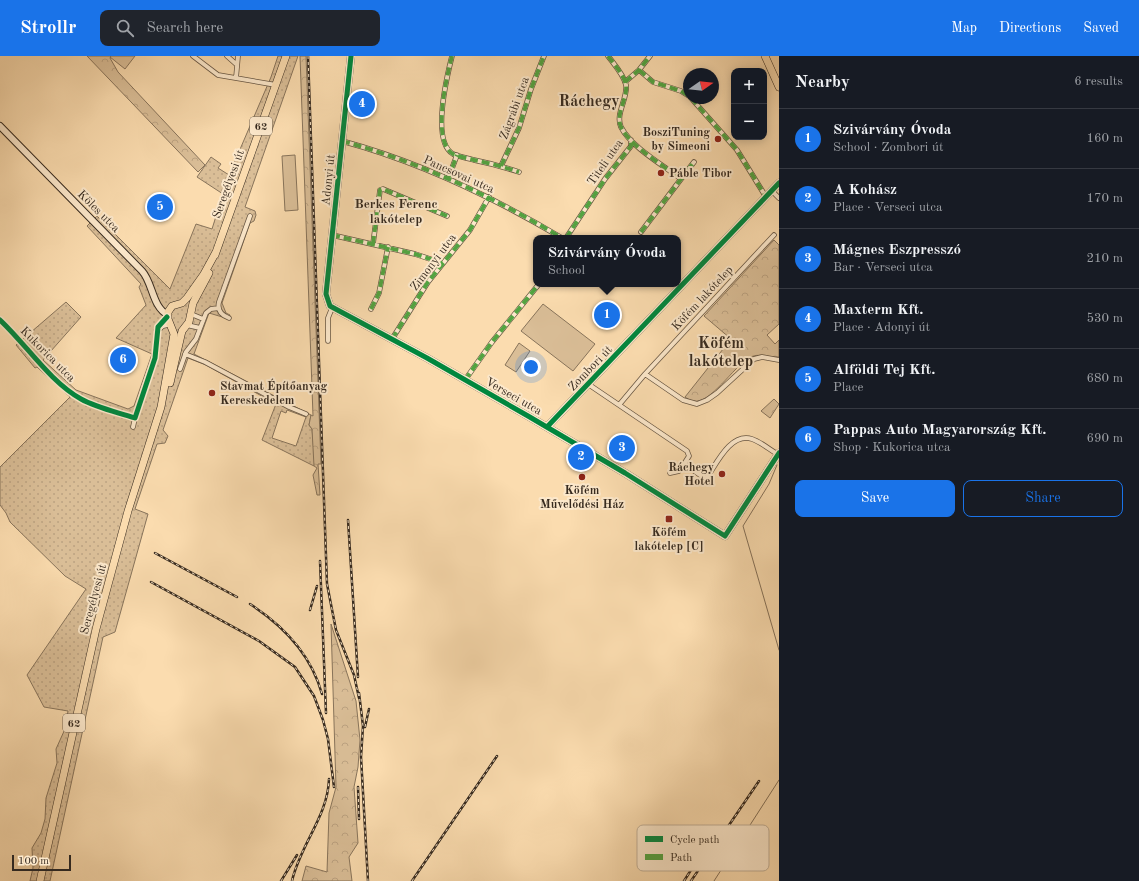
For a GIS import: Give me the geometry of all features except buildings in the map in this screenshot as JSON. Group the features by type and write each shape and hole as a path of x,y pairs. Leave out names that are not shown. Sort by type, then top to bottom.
{"main road":[{"name":"Seregélyesi út","path":"160,407 167,395 186,326 190,320 190,313 210,270 286,56"},
{"path":"765,56 779,87"},
{"name":"Seregélyesi út","path":"40,881 82,685 128,511 160,407 174,334 169,313 188,298 216,252"},
{"path":"180,304 187,307 190,313"},
{"path":"171,325 178,328 186,326"}],"street":[{"path":"193,56 218,75 276,84"},
{"path":"227,56 236,64"},
{"path":"236,78 236,64 238,56"},
{"name":"Adonyi út","path":"331,307 326,294 351,56"},
{"path":"452,56 444,91 443,124 446,146 457,155 519,172"},
{"name":"Zágrábi utca","path":"501,166 519,128 531,89 544,56"},
{"path":"608,56 625,82 639,70 650,56"},
{"path":"639,70 653,82 683,92"},
{"name":"Titeli utca","path":"568,235 589,201 631,146 631,140 621,126 620,120 626,95 625,82"},
{"path":"696,104 737,150 766,197"},
{"name":"Köles utca","path":"0,126 142,271 148,280 156,300 169,313"},
{"path":"631,140 681,178"},
{"name":"Pancsovai utca","path":"342,141 384,154 448,179 489,198 557,235"},
{"path":"448,179 457,155"},
{"path":"641,232 694,162"},
{"name":"Zombori út","path":"681,283 779,183"},
{"path":"373,244 380,190 383,189 447,216"},
{"path":"772,191 779,198"},
{"name":"Zimonyi utca","path":"392,339 428,282 477,219 489,198"},
{"path":"229,318 221,314 218,308 218,302 250,216"},
{"path":"332,235 388,247 442,263"},
{"name":"Köfém lakótelep","path":"619,405 645,374 774,235"},
{"path":"371,309 379,293 388,247"},
{"path":"465,380 492,342 537,287"},
{"name":"Zombori út","path":"547,427 677,287"},
{"path":"328,341 328,318 331,307"},
{"name":"Verseci utca","path":"331,307 392,339 625,472 725,536 779,454"},
{"path":"180,369 185,354 196,339 208,310 218,308"},
{"path":"133,426 155,358 159,325 169,313"},
{"path":"190,313 203,319"},
{"name":"Kukorica utca","path":"0,320 36,360 76,396 97,406 135,418"},
{"path":"157,332 163,326 171,325"},
{"path":"186,326 200,328"},
{"path":"185,354 205,362 289,407 306,414"},
{"path":"645,374 683,400 697,404 707,400 717,393 754,359 762,357 779,360"},
{"path":"588,384 687,451 689,456 684,464 679,470 670,472"},
{"path":"684,464 706,479 731,444 743,438 754,439 779,454"}],"green space":[{"path":"87,56 111,56 110,58 118,72 205,165 198,172"},
{"path":"135,56 125,69 110,57"},
{"path":"278,56 298,56 245,207 255,211 256,215 254,221 250,223 222,303 226,313 230,315 229,319 209,313 194,354 311,415 309,425 312,429 315,464 314,466 262,440 276,404 206,365 188,358 163,430 168,436 165,443 157,444 135,509 148,514 115,632 103,637 50,881 30,881 33,868 32,848 41,833 45,819 46,798 57,763 56,749 65,729 68,711 44,707 27,675 86,589 65,576 10,522 0,505 0,467 70,397 37,367 35,368 16,345 66,302 81,317 43,360 76,390 128,409 134,406 152,354 116,338 146,305 139,287 141,284 87,226 97,216 170,289 196,224 212,229 223,194 197,177 211,157 221,164 218,168 229,175 271,77","holes":["287,410 306,417 296,446 272,438 281,411 286,413"]},
{"path":"300,56 306,56 321,464 318,464 320,495 317,495 313,475 317,468 314,466 312,429 309,425 311,415 313,416"},
{"path":"295,155 298,210 285,211 282,156"},
{"path":"774,240 779,245 779,324 767,335 775,344 779,340 779,357 760,355 753,356 743,362 707,397 700,401 690,400 685,397 731,339 704,316"},
{"path":"543,304 595,344 573,371 521,331"},
{"path":"519,343 530,351 516,372 505,365"},
{"path":"774,399 779,404 770,418 761,411"},
{"path":"331,624 356,701 360,740 358,767 354,787 358,843 349,857 352,881 302,881 306,866 327,872 329,813 336,787"}],"waterway":[{"path":"777,465 769,484 743,526 779,650"},
{"path":"750,825 779,780"},
{"path":"714,881 720,871"}],"railway":[{"path":"308,56 327,584 336,630 354,675 359,698"},
{"path":"348,520 358,677"},
{"path":"155,553 237,597"},
{"path":"320,561 326,713"},
{"path":"151,582 259,641 295,667 314,696 323,720 328,739 334,787"},
{"path":"310,610 317,586"},
{"path":"250,604 274,622 295,642 311,666 322,694"},
{"path":"359,693 363,726 361,757 368,881"},
{"path":"365,727 369,709"},
{"path":"412,881 497,756"},
{"path":"292,881 301,855 324,805 329,779"},
{"path":"729,825 759,781"},
{"path":"358,787 359,819"},
{"path":"281,881 297,855"},
{"path":"684,881 690,871"},
{"path":"691,881 698,871"}],"marked path":[{"path":"452,56 442,108 443,136 446,147 455,155 519,172"},
{"path":"501,166 519,128 531,89 544,56"},
{"path":"608,56 625,81 626,90 620,111 620,122 621,127 632,142 681,179 694,162"},
{"path":"625,82 639,70 650,56"},
{"path":"639,70 653,82 683,92"},
{"path":"696,104 737,150 766,197"},
{"path":"568,235 605,179 631,146 631,140"},
{"path":"342,141 400,159 428,170 509,208 557,235"},
{"path":"448,179 457,155"},
{"path":"641,232 681,179"},
{"path":"373,244 380,190 383,189 447,216"},
{"path":"392,339 428,282 470,230 489,197"},
{"path":"332,235 415,254 442,263"},
{"path":"371,309 379,293 388,247"},
{"path":"465,380 492,342 537,287"}],"cycle path":[{"path":"351,56 326,294 330,306 427,358 528,416 625,473 725,536 779,453"},
{"path":"681,286 779,183"},
{"path":"547,427 680,287"},
{"path":"0,320 48,373 70,392 94,405 135,418 155,358 158,327 167,317"}],"place":[{"name":"Maxterm Kft.","path":"362,104"},
{"name":"BosziTuning by Simeoni","path":"718,139"},
{"name":"Páble Tibor","path":"661,173"},
{"name":"Alföldi Tej Kft.","path":"160,207"},
{"name":"Szivárvány Óvoda","path":"607,315"},
{"name":"Pappas Auto Magyarország Kft.","path":"123,360"},
{"name":"Stavmat Építőanyag Kereskedelem","path":"212,393"},
{"name":"Mágnes Eszpresszó","path":"622,448"},
{"name":"A Kohász","path":"581,457"},
{"name":"Ráchegy Hotel","path":"722,474"},
{"name":"Köfém Művelődési Ház","path":"582,477"},
{"name":"Köfém lakótelep [C]","path":"669,519"}],"district":[{"name":"Ráchegy","path":"589,100"},
{"name":"Berkes Ferenc lakótelep","path":"396,210"},
{"name":"Köfém lakótelep","path":"721,351"}]}
